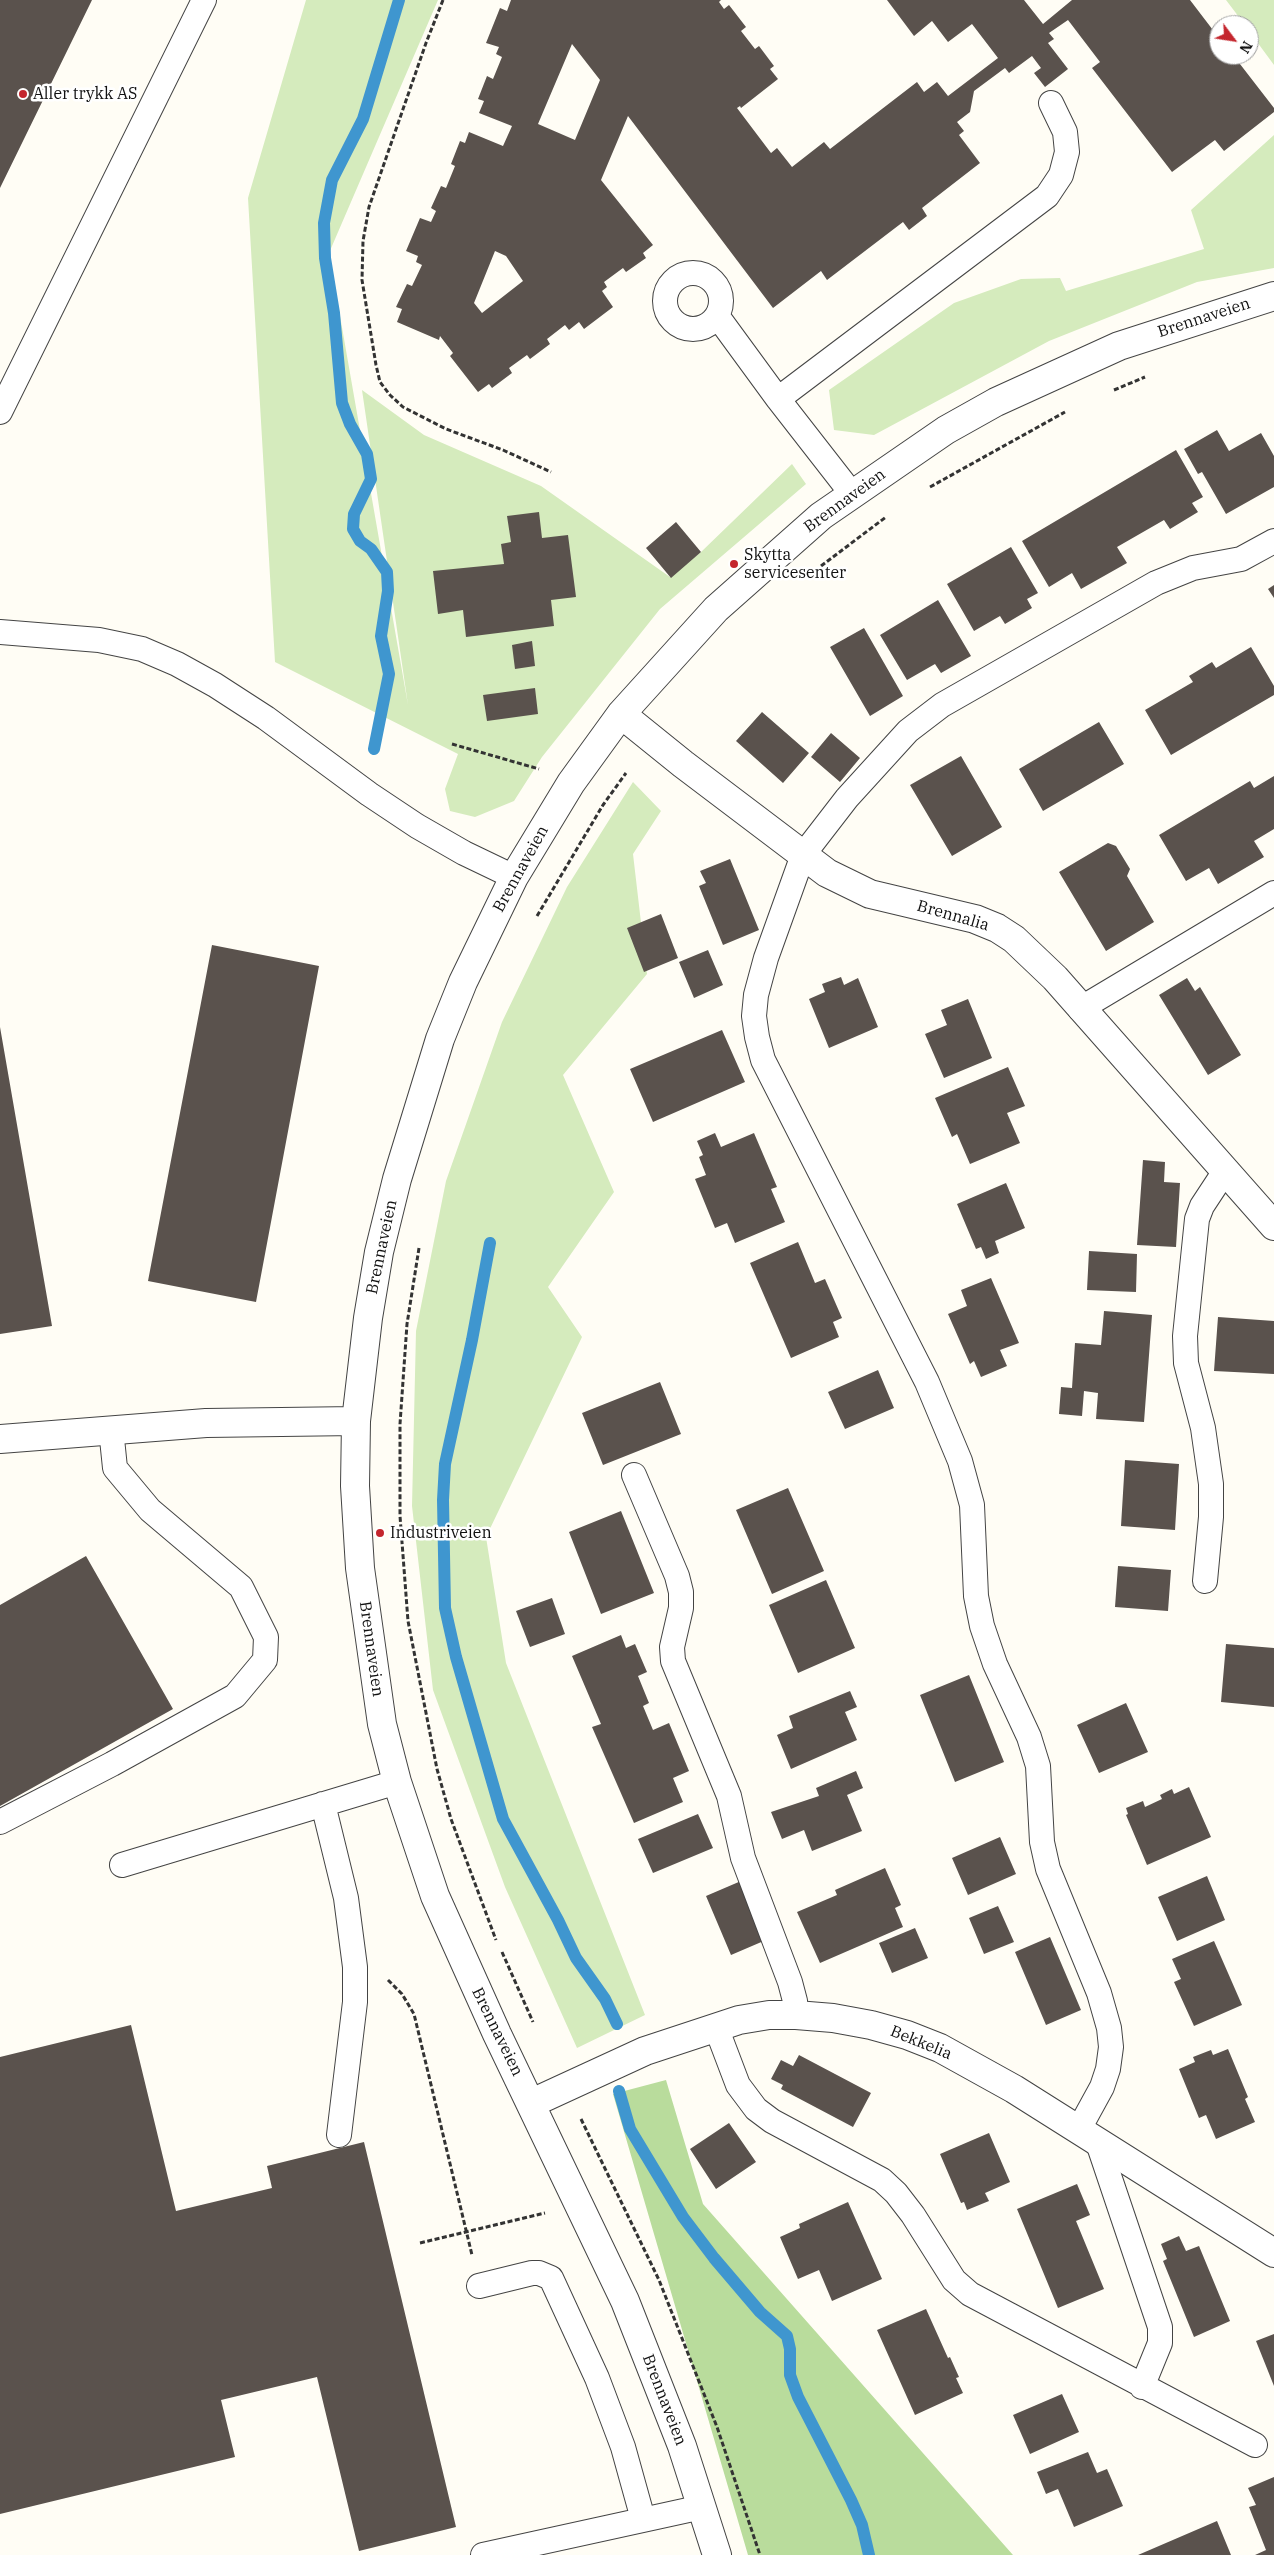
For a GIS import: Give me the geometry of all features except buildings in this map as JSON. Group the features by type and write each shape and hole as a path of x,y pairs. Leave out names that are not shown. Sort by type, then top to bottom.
{"street":[{"name":"Brennaveien","path":"717,2555 660,2385 580,2204 497,2034 435,1896 397,1782 382,1724 360,1568 355,1486 356,1421 368,1318 379,1252 416,1110 440,1038 463,982 514,877 571,783 621,714 716,610 821,516 946,430 1052,375 1119,346 1274,296"},
{"name":"Brennalia","path":"621,714 827,873 870,894 951,912 997,928 1034,957 1274,1226"},
{"path":"0,1439 206,1423 356,1421"},
{"name":"Bekkelia","path":"532,2103 645,2051 716,2027 759,2017 796,2015 832,2018 907,2035 940,2048 978,2068 1088,2134 1274,2253"}],"lane":[{"path":"0,412 204,0"},
{"path":"778,399 1047,196 1061,176 1067,152 1065,132 1051,104"},
{"path":"718,317 778,399 852,494"},
{"path":"1142,2387 1160,2343 1160,2326 1088,2134 1108,2069 1111,2047 1109,2028 1100,1993 1048,1870 1042,1842 1038,1766 1029,1737 995,1664 982,1626 976,1596 972,1505 960,1461 927,1382 763,1060 756,1037 754,1016 756,995 766,958 803,855 874,766 908,731 942,705 1156,583 1193,568 1241,559 1274,541"},
{"path":"0,632 98,640 142,649 177,664 215,685 266,718 369,794 417,826 464,853 514,877"},
{"path":"1080,1009 1274,893"},
{"path":"1205,1581 1211,1484 1203,1428 1187,1370 1185,1336 1197,1219 1225,1171"},
{"path":"0,1822 112,1764 235,1696 265,1660 266,1637 241,1586 150,1510 115,1468 112,1429"},
{"path":"634,1475 677,1576 681,1592 681,1608 672,1647 673,1661 729,1796 743,1858 790,1982 795,2001 796,2015"},
{"path":"122,1865 397,1782"},
{"path":"323,1804 346,1898 355,1967 355,2002 339,2135"},
{"path":"716,2027 738,2085 756,2109 772,2121 882,2180 896,2193 913,2215 954,2280 970,2294 1254,2445"},
{"path":"479,2286 532,2273 539,2273 551,2278 598,2378 623,2447 643,2519"},
{"path":"482,2555 702,2507"}],"path":[{"path":"443,0 426,43 369,207 362,241 362,280 376,365 380,382 403,407 446,429 503,450 551,472"},
{"path":"1108,392 1151,375"},
{"path":"928,488 1067,411"},
{"path":"816,571 890,514"},
{"path":"452,744 544,771 571,783"},
{"path":"533,924 578,845 626,773"},
{"path":"420,1244 407,1324 400,1424 400,1516 408,1621 424,1712 451,1819 496,1938 537,2030"},
{"path":"355,1967 379,1975 394,1984 414,2014 479,2286"},
{"path":"420,2243 580,2204"}],"green space":[{"path":"306,0 438,0 329,253 408,705 362,390 424,435 541,486 670,577 701,552 792,464 806,484 660,609 542,757 514,801 475,817 450,811 445,789 458,754 275,662 248,198"},
{"path":"1226,0 1274,0 1274,65 1259,45 1259,15 1237,15"},
{"path":"1274,135 1274,268 1197,282 1049,341 874,435 834,430 829,390 954,303 1021,279 1060,278 1066,291 1204,249 1191,210"},
{"path":"633,782 661,811 633,854 647,974 563,1075 614,1192 548,1287 582,1337 486,1537 506,1663 645,2015 577,2048 505,1887 433,1690 412,1506 416,1331 446,1181 502,1022 567,887"},
{"path":"666,2080 703,2204 1013,2555 748,2555 613,2094"}],"waterway":[{"path":"374,749 389,674 381,636 388,591 387,572 371,549 360,541 353,529 354,514 371,479 367,454 350,424 342,403 334,313 325,258 324,223 332,180 363,119 399,0"},
{"path":"490,1243 472,1340 445,1464 443,1500 445,1608 456,1657 503,1819 558,1920 576,1958 605,1999 617,2024"},
{"path":"619,2091 630,2129 683,2217 714,2258 760,2312 787,2336 790,2349 790,2375 798,2397 851,2500 862,2525 869,2555"}],"place":[{"name":"Aller trykk AS","path":"23,94"},
{"name":"Skytta servicesenter","path":"734,564"},
{"name":"Industriveien","path":"380,1533"}]}
